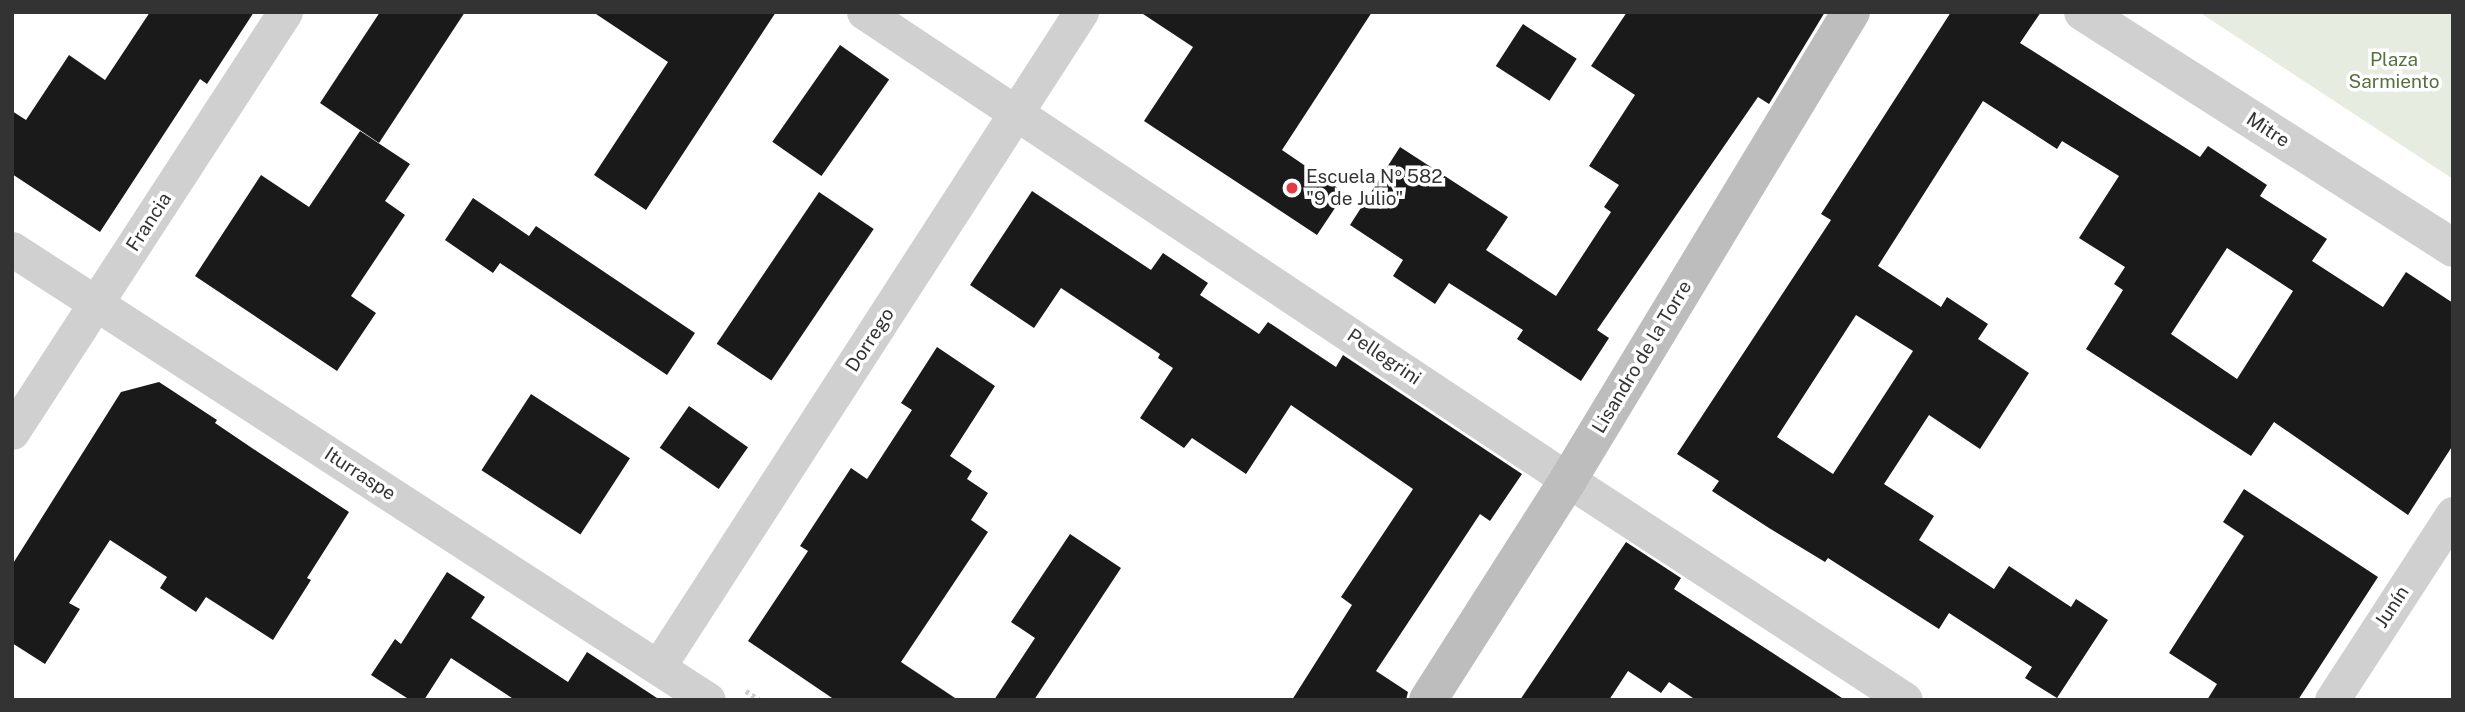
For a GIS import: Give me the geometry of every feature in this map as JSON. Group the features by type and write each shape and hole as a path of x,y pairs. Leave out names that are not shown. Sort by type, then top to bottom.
{"main road":[{"name":"Lisandro de la Torre","path":"1428,700 1567,480 1851,12"}],"street":[{"name":"Francia","path":"12,432 285,12"},
{"name":"Pellegrini","path":"864,12 1567,480 1905,700"},
{"name":"Dorrego","path":"658,667 1081,12"},
{"name":"Mitre","path":"2083,12 2453,248"},
{"name":"Iturraspe","path":"12,249 708,700"},
{"name":"Junín","path":"2332,700 2453,514"}],"green space":[{"name":"Plaza Sarmiento","path":"2199,12 2453,12 2453,179"}],"building":[{"path":"150,12 254,12 207,84 200,79 100,232 12,174 12,111 26,120 69,55 105,80"},
{"path":"380,12 465,12 379,143 320,103"},
{"path":"593,12 776,12 646,210 594,175 668,62"},
{"path":"1140,12 1372,12 1282,150 1345,193 1317,235 1144,121 1193,47"},
{"path":"1627,12 1825,12 1769,104 1758,97 1597,330 1609,338 1581,381 1517,339 1523,330 1449,283 1435,304 1393,276 1403,260 1350,225 1400,147 1508,217 1486,250 1556,296 1611,212 1604,207 1619,185 1589,166 1635,95 1591,66"},
{"path":"1951,12 2041,12 2020,43 2200,157 2208,146 2267,185 2260,196 2327,239 2312,261 2383,307 2406,272 2453,303 2453,445 2408,515 2274,422 2251,456 2086,349 2123,290 2114,284 2125,267 2079,238 2119,176 2062,141 2057,149 1983,101 1878,266 1941,307 1947,297 1988,324 1978,339 2029,373 1980,449 1929,415 1884,484 1934,516 1919,540 1994,589 2009,566 2071,607 2076,599 2108,620 2057,698 2025,678 2032,667 1949,613 1939,629 1828,558 1825,562 1712,491 1719,481 1677,454 1831,220 1821,214","holes":["2227,248 2293,291 2237,379 2171,334","1856,315 1913,351 1833,474 1777,437"]},
{"path":"1523,24 1577,59 1549,101 1496,66"},
{"path":"840,45 889,79 821,176 772,142"},
{"path":"360,131 410,164 385,201 405,215 351,296 376,313 337,371 195,276 261,175 309,207"},
{"path":"1032,191 1151,270 1163,253 1208,283 1200,295 1259,334 1268,322 1336,367 1343,355 1522,474 1490,521 1480,514 1376,671 1408,692 1406,700 1292,700 1352,605 1341,597 1413,489 1291,405 1246,474 1192,438 1184,448 1140,418 1173,368 1158,358 1160,354 1061,288 1034,328 970,285"},
{"path":"819,192 874,229 771,381 717,344"},
{"path":"473,198 529,236 536,226 695,333 667,375 500,263 493,273 445,240"},
{"path":"937,347 995,386 950,456 972,471 967,479 988,493 971,520 988,532 901,662 958,700 835,700 748,641 808,551 800,546 851,468 867,479 912,410 901,403"},
{"path":"159,382 217,420 215,423 349,512 307,578 311,580 273,640 206,597 196,612 160,588 167,577 110,540 69,603 80,609 45,664 12,643 12,565 121,392"},
{"path":"531,394 630,458 580,535 481,470"},
{"path":"689,406 748,447 719,489 660,448"},
{"path":"2244,489 2378,577 2298,700 2207,700 2217,684 2169,653 2244,536 2223,522"},
{"path":"1070,534 1121,568 1034,700 994,700 1035,638 1011,622"},
{"path":"1626,542 1681,578 1674,589 1845,700 1696,700 1669,682 1661,693 1628,671 1609,700 1520,700"},
{"path":"447,572 485,597 471,618 568,682 587,652 660,700 515,700 451,658 424,700 410,700 371,675 395,639 401,644"}],"place":[{"name":"Escuela Nº 582 \"9 de Julio\"","path":"1292,188"}]}
